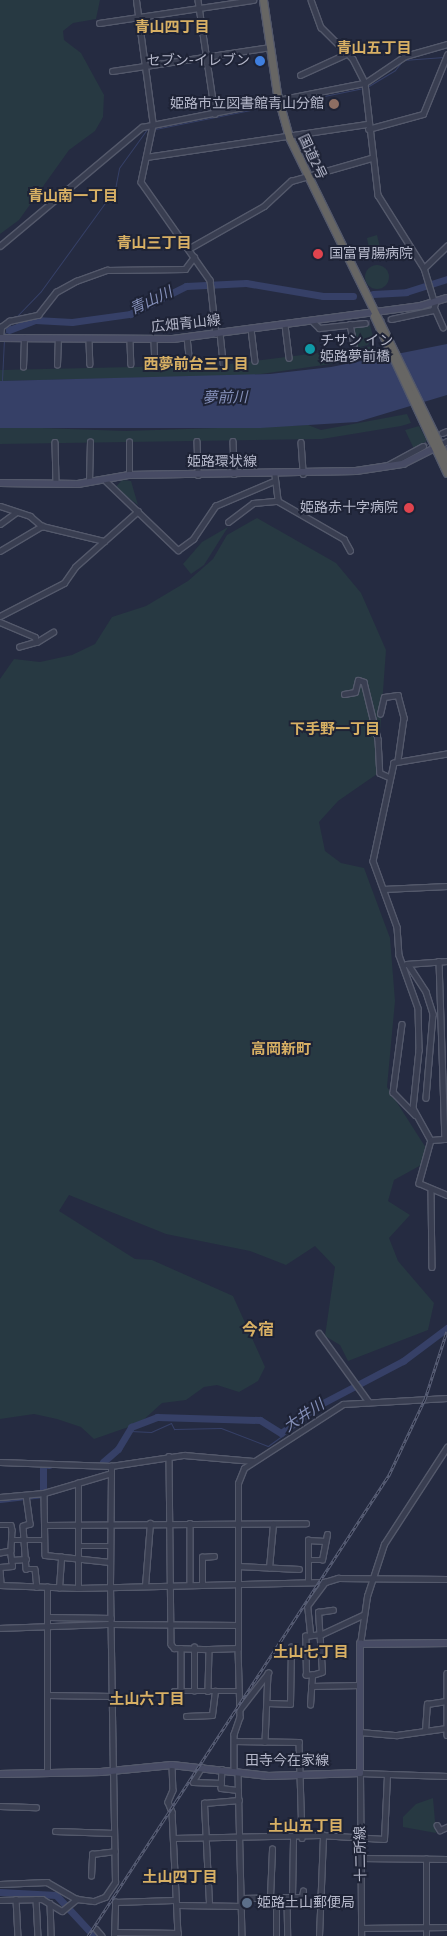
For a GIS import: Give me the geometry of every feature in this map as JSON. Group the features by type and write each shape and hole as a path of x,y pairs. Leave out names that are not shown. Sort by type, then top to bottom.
{"highway":[{"name":"国道2号","path":"263,0 279,102 288,135 424,418 447,473"},
{"name":"国道2号","path":"437,447 447,460"}],"main road":[{"name":"広畑青山線","path":"3,338 130,341 187,338 435,306 447,298"},
{"name":"姫路環状線","path":"0,483 106,481 129,475 234,474 274,478 412,462 437,447"},
{"path":"360,1773 360,1644 447,1643"},
{"name":"田寺今在家線","path":"0,1774 113,1770 172,1765 236,1772 360,1773"}],"street":[{"path":"136,0 137,17 147,65 150,125 153,132 141,182 210,280 224,364"},
{"path":"198,0 215,114"},
{"path":"99,23 253,0"},
{"path":"311,0 321,27 346,54 365,86 367,126 378,195 424,268 443,327"},
{"path":"0,246 62,199 136,130 150,125 365,86 405,56 447,44"},
{"path":"112,71 270,47"},
{"path":"300,75 346,54"},
{"path":"146,157 288,135 367,126 423,114 447,55"},
{"path":"188,249 264,206 284,186 307,175 371,158"},
{"path":"424,268 447,246"},
{"path":"3,338 1,327 12,319 19,320 38,315 56,292 90,275 125,269 186,269 194,257"},
{"path":"391,319 435,306"},
{"path":"312,321 319,328 366,323"},
{"path":"350,324 354,345"},
{"path":"285,325 289,358"},
{"path":"251,329 255,361"},
{"path":"24,338 24,367"},
{"path":"187,338 190,364"},
{"path":"57,365 58,339"},
{"path":"89,340 90,364"},
{"path":"154,340 155,364"},
{"path":"130,341 130,364"},
{"path":"233,441 234,474"},
{"path":"437,447 447,441"},
{"path":"55,442 56,483"},
{"path":"89,482 90,442"},
{"path":"129,475 130,442"},
{"path":"197,442 198,475"},
{"path":"301,442 303,474"},
{"path":"386,466 423,446"},
{"path":"106,481 182,549 215,506 274,478 278,501"},
{"path":"228,522 253,503 278,501 344,539 350,550"},
{"path":"0,506 15,513 30,516 42,526 104,541"},
{"path":"0,616 64,583 104,541 138,511"},
{"path":"0,524 15,513"},
{"path":"0,551 42,526"},
{"path":"0,622 31,632 37,642"},
{"path":"20,647 37,642 53,632"},
{"path":"344,694 354,692 358,680 364,682 378,739 380,773 389,777"},
{"path":"380,714 384,697 398,695 404,718 398,760 389,777 389,800 373,861 397,927 405,964 418,1008 419,1050 413,1108 431,1140 419,1183 431,1190 447,1194"},
{"path":"398,760 447,754"},
{"path":"382,889 447,886"},
{"path":"431,1140 446,1139 445,1050 439,961"},
{"path":"405,964 447,961"},
{"path":"405,964 426,992 433,1014 426,1098"},
{"path":"402,1024 393,1092 418,1118"},
{"path":"431,1190 432,1267"},
{"path":"319,1333 370,1402"},
{"path":"242,1936 239,1800 234,1741 240,1709 238,1690 238,1482 253,1461 343,1404 447,1398"},
{"path":"360,1644 363,1614 372,1578 401,1513 447,1447"},
{"path":"0,1462 110,1466 169,1456 246,1457 253,1461"},
{"path":"169,1456 171,1644 181,1648 238,1648"},
{"path":"0,1884 47,1882 77,1899 94,1901 105,1896 115,1882 108,1474 110,1466"},
{"path":"0,1497 44,1493 108,1474"},
{"path":"78,1483 78,1588"},
{"path":"44,1493 45,1555 110,1562"},
{"path":"12,1530 24,1529 30,1524 26,1495"},
{"path":"144,1586 150,1523"},
{"path":"45,1526 150,1523 238,1525 306,1523"},
{"path":"190,1523 190,1584"},
{"path":"269,1568 272,1524"},
{"path":"0,1525 11,1525 12,1540 10,1552 12,1566 0,1568 0,1585 78,1588 325,1582 372,1578 447,1579"},
{"path":"24,1529 26,1569 37,1572 37,1587"},
{"path":"308,1560 322,1560 326,1534"},
{"path":"12,1540 45,1540"},
{"path":"308,1582 308,1540 325,1541"},
{"path":"79,1546 110,1546"},
{"path":"0,1553 10,1552"},
{"path":"202,1584 202,1557 214,1556"},
{"path":"59,1588 61,1557"},
{"path":"11,1560 26,1560"},
{"path":"238,1566 299,1569"},
{"path":"310,1633 307,1606 325,1582"},
{"path":"47,1587 47,1773"},
{"path":"333,1610 318,1612 322,1634 322,1672 306,1675 305,1636 310,1633 322,1634 363,1614"},
{"path":"48,1617 111,1618"},
{"path":"0,1628 48,1628 111,1624 238,1625"},
{"path":"194,1647 194,1691"},
{"path":"267,1703 290,1704 291,1647"},
{"path":"181,1648 181,1691"},
{"path":"208,1691 209,1649"},
{"path":"447,1673 447,1734"},
{"path":"240,1709 268,1674 265,1742"},
{"path":"310,1705 312,1675"},
{"path":"311,1686 360,1685"},
{"path":"174,1691 238,1690"},
{"path":"186,1716 212,1715 215,1691"},
{"path":"48,1695 112,1696"},
{"path":"425,1731 427,1704 446,1701"},
{"path":"360,1732 397,1736 447,1728"},
{"path":"234,1741 299,1742 302,1774 302,1838"},
{"path":"172,1765 173,1790 168,1802 174,1838 173,1900 178,1905 178,1934 114,1934 115,1902 173,1900"},
{"path":"202,1767 193,1782 221,1783"},
{"path":"222,1769 220,1788 238,1790"},
{"path":"360,1773 387,1776 447,1776"},
{"name":"十二所線","path":"360,1773 361,1936"},
{"path":"174,1838 302,1838 323,1835 360,1838 387,1837 387,1776"},
{"path":"209,1903 209,1837 204,1803 239,1800"},
{"path":"0,1806 36,1807"},
{"path":"437,1825 440,1830 447,1827"},
{"path":"55,1832 114,1833"},
{"path":"319,1936 323,1835"},
{"path":"288,1936 293,1838"},
{"path":"272,1849 276,1936"},
{"path":"91,1876 92,1854 115,1851"},
{"path":"361,1858 447,1859"},
{"path":"426,1860 426,1936"},
{"path":"242,1898 302,1897 303,1891"},
{"path":"16,1899 18,1936"},
{"path":"0,1900 36,1899 50,1903 62,1911 77,1899"},
{"path":"36,1899 38,1936"},
{"path":"50,1903 51,1936"},
{"path":"178,1905 209,1903 242,1906"},
{"path":"361,1928 447,1927"},
{"path":"96,1929 102,1936"}],"shaded area":[{"path":"0,0 100,0 96,19 73,23 63,31 64,40 81,53 104,95 103,117 95,131 69,150 19,220 0,234"},
{"path":"377,235 382,256 371,259 367,238"},
{"path":"377,265 382,266 388,272 388,282 382,288 377,289 372,288 366,282 365,277 366,272 372,266"},
{"path":"370,325 373,336 368,345 356,348 352,326"},
{"path":"374,346 380,357 254,375 0,381 0,370 222,365"},
{"path":"407,414 411,423 322,439 0,444 0,428 125,431 308,425 321,430"},
{"path":"419,426 427,441 414,449 405,430"},
{"path":"122,480 131,481 138,505 115,488"},
{"path":"257,518 336,563 361,593 386,650 377,774 338,801 319,822 325,851 341,863 364,868 390,938 395,1001 387,1087 426,1148 423,1164 394,1180 388,1201 410,1215 389,1238 398,1261 434,1303 428,1330 348,1361 340,1345 325,1336 335,1267 315,1246 286,1265 250,1251 166,1234 69,1195 59,1211 135,1259 152,1260 233,1296 265,1367 258,1381 239,1392 217,1385 204,1387 186,1400 162,1403 140,1423 94,1439 81,1427 34,1414 0,1419 0,679 14,659 40,662 72,655 95,644 112,617 146,606 188,581 213,559 227,535"},
{"path":"228,527 204,565 191,574 183,564 202,542"},
{"path":"433,1798 436,1833 403,1827 403,1817 416,1804"}],"water":[{"name":"夢前川","path":"447,344 447,395 357,422 260,428 0,428 0,381 270,374 331,367"}],"waterway":[{"path":"133,0 135,11"},
{"path":"367,87 395,70 403,60 444,57"},
{"path":"285,104 363,88"},
{"path":"155,129 271,106"},
{"path":"16,317 41,291 115,189 119,168 148,128"},
{"name":"青山川","path":"373,294 406,292 447,279"},
{"name":"青山川","path":"9,330 35,320 72,322 130,314 186,286 246,283 323,296 353,296"},
{"name":"青山川","path":"4,335 12,322"},
{"path":"2,380 4,339"},
{"name":"大井川","path":"103,1462 118,1449 131,1427 157,1417 260,1420 281,1433 321,1404 403,1361 447,1328"},
{"path":"130,1431 151,1432 171,1423 174,1429 221,1428 268,1446 282,1436"},
{"name":"大井川","path":"0,1499 43,1494 43,1464 49,1465"},
{"path":"0,1892 56,1895 94,1936"}],"tunnel":[{"path":"365,323 391,319"},
{"path":"423,446 442,433"}],"railway":[{"path":"88,1936 389,1475 425,1399 447,1331"}],"place":[{"name":"セブン-イレブン","path":"260,61"},
{"name":"姫路市立図書館青山分館","path":"334,104"},
{"name":"国富胃腸病院","path":"318,254"},
{"name":"チサン イン 姫路夢前橋","path":"310,349"},
{"name":"姫路赤十字病院","path":"409,508"},
{"name":"姫路土山郵便局","path":"247,1903"}],"district":[{"name":"青山四丁目","path":"172,28"},
{"name":"青山五丁目","path":"374,49"},
{"name":"青山南一丁目","path":"73,197"},
{"name":"青山三丁目","path":"154,244"},
{"name":"西夢前台三丁目","path":"196,365"},
{"name":"下手野一丁目","path":"335,730"},
{"name":"高岡新町","path":"281,1050"},
{"name":"今宿","path":"258,1330"},
{"name":"土山七丁目","path":"311,1653"},
{"name":"土山六丁目","path":"147,1700"},
{"name":"土山五丁目","path":"306,1827"},
{"name":"土山四丁目","path":"180,1878"}]}
